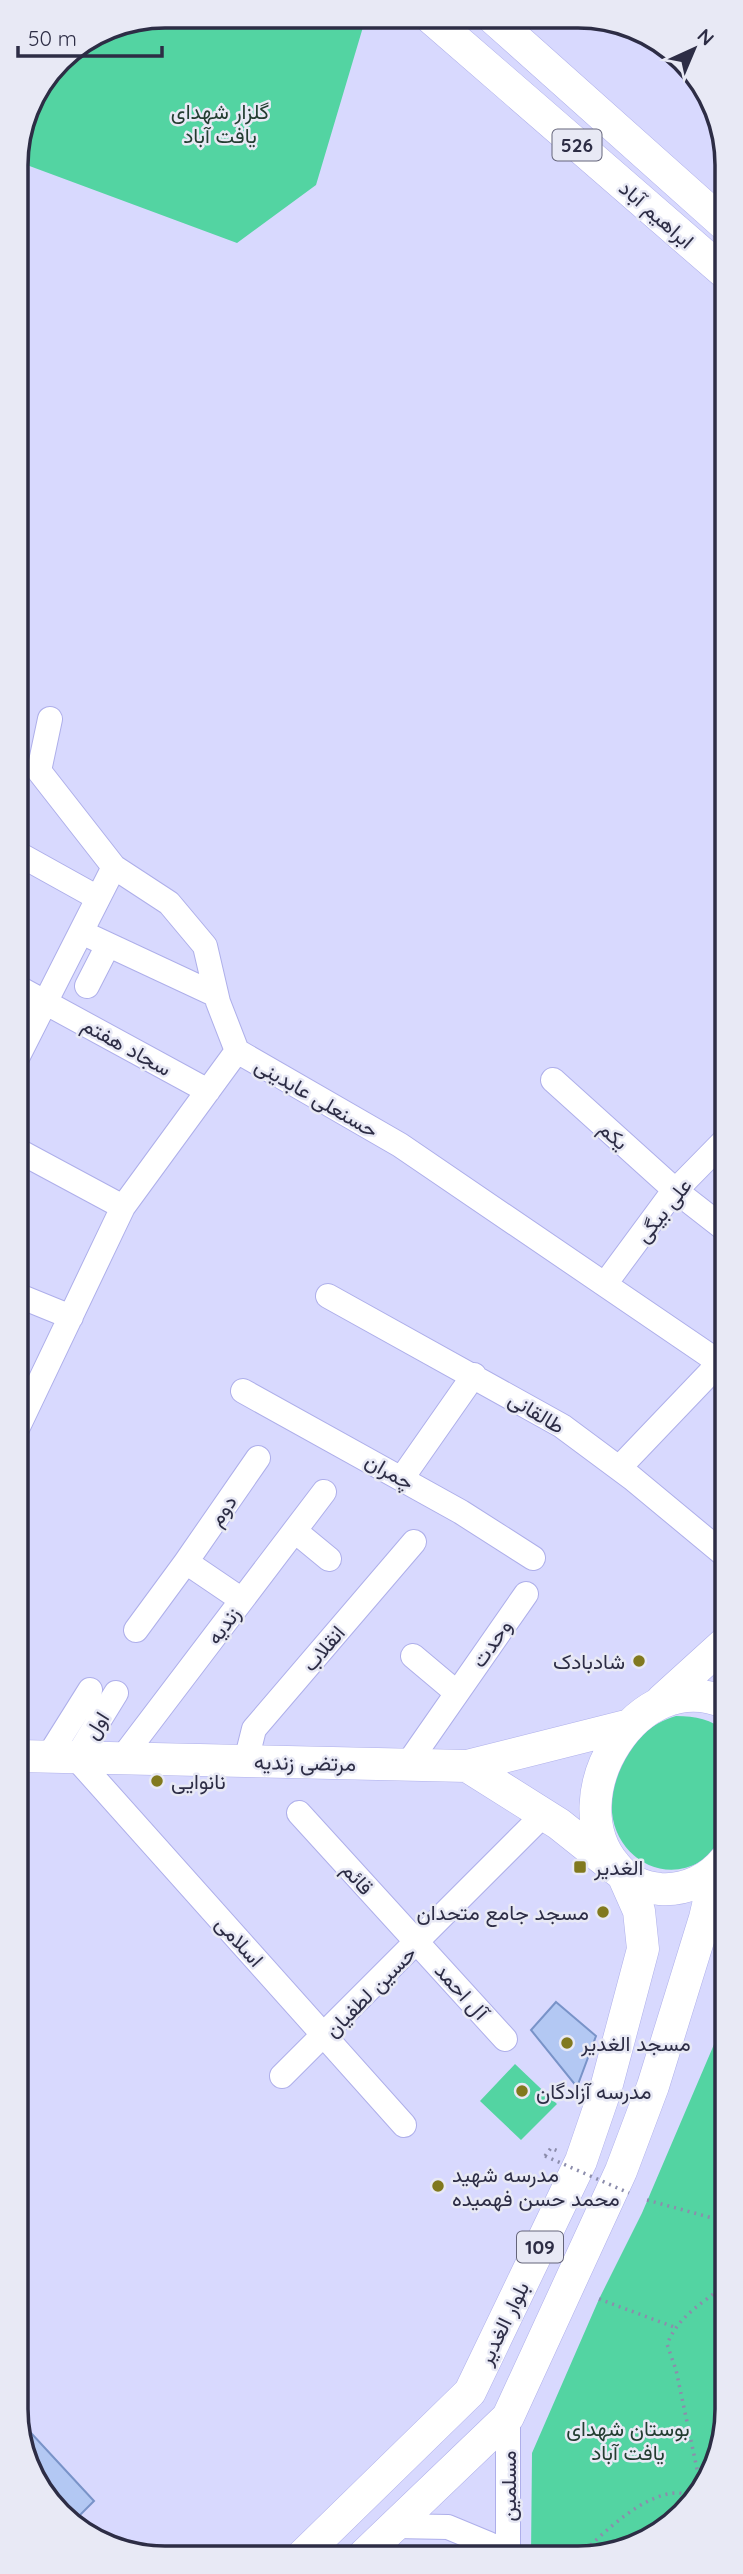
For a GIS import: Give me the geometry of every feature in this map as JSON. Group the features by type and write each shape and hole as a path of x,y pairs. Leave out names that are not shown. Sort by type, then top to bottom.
{"main road":[{"name":"ابراهیم آباد","path":"443,28 715,263"},
{"name":"ابراهیم آباد","path":"504,28 715,217"},
{"path":"630,1725 715,1652"},
{"path":"660,1702 693,1694 715,1700"},
{"name":"مرتضی زندیه","path":"47,1757 467,1766 630,1725"},
{"name":"بلوار الغدیر","path":"312,2546 470,2392 581,2161 606,2088 643,1949 639,1911 623,1875 601,1844 596,1831 594,1812 602,1773 614,1747 630,1725"},
{"path":"467,1766 544,1814 623,1875 646,1887 671,1890 688,1886 715,1871"},
{"name":"بلوار الغدیر","path":"374,2546 509,2417 621,2171 653,2086 715,1889"},
{"path":"628,2006 674,2017"}],"street":[{"path":"50,719 39,771 114,867 169,904 205,946 216,995 237,1051"},
{"path":"28,859 99,898"},
{"path":"28,1036 114,867"},
{"path":"81,932 216,995"},
{"path":"87,986 108,945"},
{"name":"سجاد هفتم","path":"28,992 208,1091"},
{"name":"حسنعلی عابدینی","path":"28,1388 71,1317 123,1207 237,1051 400,1145 715,1356"},
{"name":"یکم","path":"553,1080 676,1191"},
{"name":"علی بیگی","path":"605,1284 676,1191 715,1150"},
{"path":"28,1156 123,1207"},
{"path":"676,1191 715,1221"},
{"name":"طالقانی","path":"328,1296 562,1426 619,1468 715,1547"},
{"path":"28,1299 71,1317"},
{"path":"619,1468 715,1371"},
{"path":"402,1478 474,1375"},
{"name":"چمران","path":"243,1391 402,1478 533,1558"},
{"name":"دوم","path":"136,1630 258,1458"},
{"name":"زندیه","path":"122,1758 324,1492"},
{"path":"295,1531 329,1559"},
{"name":"انقلاب","path":"246,1761 254,1729 414,1542"},
{"path":"186,1562 242,1600"},
{"name":"وحدت","path":"407,1765 526,1594"},
{"path":"413,1656 457,1693"},
{"path":"47,1757 90,1690"},
{"name":"اول","path":"47,1757 116,1692"},
{"name":"اسلامی","path":"47,1757 324,2035 404,2125"},
{"name":"قائم","path":"299,1813 418,1943"},
{"name":"حسین لطفیان","path":"282,2077 544,1814"},
{"name":"آل احمد","path":"418,1943 505,2039"},
{"name":"مسلمین","path":"508,2546 509,2417"},
{"name":"مسلمین","path":"395,2526 448,2527 492,2546"}],"path":[{"path":"551,2148 545,2155 629,2193"},
{"path":"648,2200 715,2219"},
{"path":"698,2474 676,2370 667,2344 674,2327 715,2291"},
{"path":"599,2299 674,2327"},
{"path":"591,2545 627,2513 654,2499 679,2491 685,2494"}],"green space":[{"name":"گلزار شهدای یافت آباد","path":"156,28 363,28 316,185 237,243 28,165 29,147 38,113 51,89 75,62 89,51 113,38 139,31"},
{"path":"676,1716 703,1719 715,1724 715,1848 706,1858 683,1869 659,1868 638,1859 622,1842 613,1818 613,1790 625,1759 640,1738 659,1723"},
{"name":"بوستان شهدای یافت آباد","path":"715,2042 715,2418 708,2453 692,2485 681,2499 646,2528 630,2536 587,2546 531,2546 532,2453 599,2299 642,2213"},
{"path":"515,2064 557,2104 521,2140 480,2101"}],"building":[{"name":"مسجد الغدیر","path":"556,2002 596,2036 577,2087 531,2030"},
{"path":"31,2432 94,2501 79,2516 68,2506 42,2469"}],"place":[{"name":"شادبادک","path":"639,1661"},
{"name":"نانوایی","path":"157,1781"},
{"name":"الغدیر","path":"580,1867"},
{"name":"مسجد جامع متحدان","path":"603,1912"},
{"name":"مسجد الغدیر","path":"567,2043"},
{"name":"مدرسه آزادگان","path":"522,2091"},
{"name":"مدرسه شهید محمد حسن فهمیده","path":"438,2186"}]}
